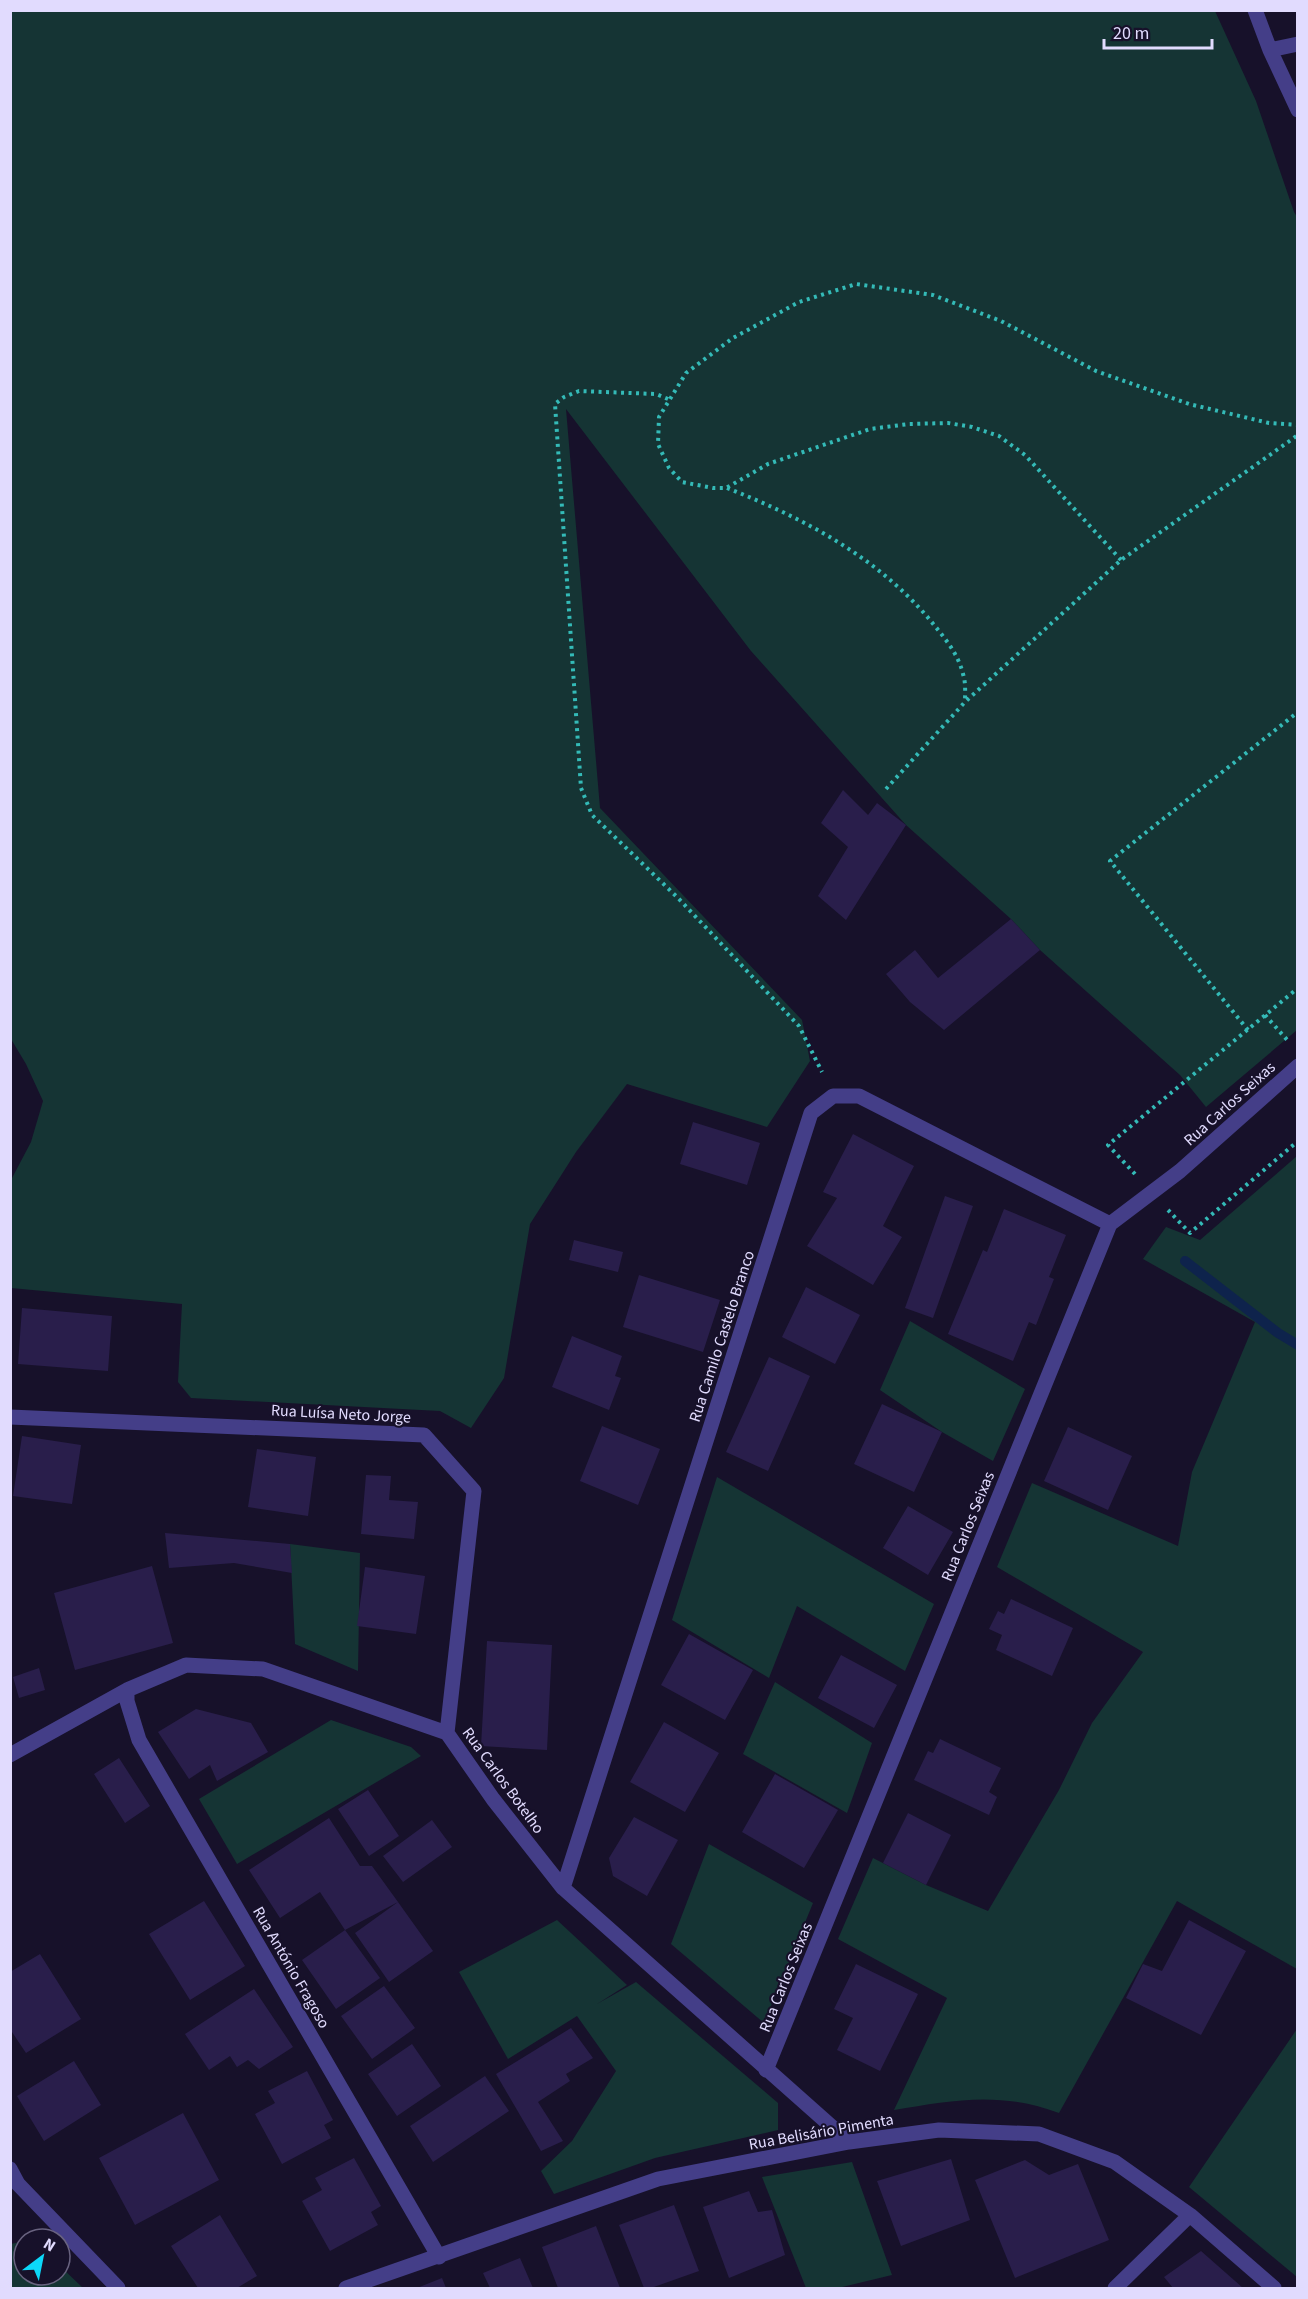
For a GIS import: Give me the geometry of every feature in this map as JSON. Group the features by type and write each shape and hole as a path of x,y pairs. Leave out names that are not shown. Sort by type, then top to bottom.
{"street":[{"path":"1255,10 1270,50 1298,110"},
{"path":"1270,50 1298,44"},
{"name":"Rua Carlos Seixas","path":"766,2070 1110,1224 1180,1171 1298,1066"},
{"path":"834,1096 859,1096 1110,1224"},
{"name":"Rua Camilo Castelo Branco","path":"563,1887 811,1113 834,1096"},
{"name":"Rua Luísa Neto Jorge","path":"10,1417 424,1435 474,1491 447,1732"},
{"name":"Rua Carlos Botelho","path":"10,1755 127,1690 186,1665 263,1669 447,1732 493,1799 563,1887 849,2142"},
{"name":"Rua António Fragoso","path":"127,1690 127,1701 139,1740 439,2257"},
{"name":"Rua Belisário Pimenta","path":"346,2289 658,2179 849,2142 939,2130 1039,2134 1115,2162 1190,2215 1274,2289"},
{"path":"10,2169 18,2184 118,2289"},
{"path":"1115,2289 1190,2215"}],"path":[{"path":"965,702 964,675 949,643 888,576 808,524 726,488 682,482 669,468 658,444 659,417 686,373 733,338 799,302 856,284 933,295 1001,321 1096,371 1189,404 1269,423 1298,424"},
{"path":"668,399 656,394 579,391 564,397 555,404 581,788 592,814 677,897 799,1026 834,1096"},
{"path":"726,488 768,464 870,429 909,424 948,423 972,427 999,436 1025,455 1121,560"},
{"path":"886,789 965,702 1121,560 1298,435"},
{"path":"1248,1030 1110,861 1298,712"},
{"path":"1298,988 1108,1145 1190,1233 1298,1141"},
{"path":"1265,1016 1291,1044"}],"green space":[{"path":"11,11 1215,11 1256,101 1297,217 1297,1030 1206,1107 1180,1075 1040,950 1011,919 906,825 751,651 566,409 600,808 802,1020 810,1061 767,1127 627,1084 576,1152 530,1224 504,1378 471,1428 440,1411 191,1398 178,1382 182,1304 11,1288 11,1180 31,1142 43,1101 26,1064 11,1039"},
{"path":"1297,1156 1297,1969 1177,1901 1059,2113 1037,2106 996,2100 936,2103 894,2110 947,1998 838,1939 873,1858 926,1885 988,1911 1059,1790 1092,1723 1143,1652 997,1567 1032,1483 1178,1546 1192,1472 1255,1322 1143,1259 1166,1227 1200,1240"},
{"path":"910,1321 1025,1389 993,1461 942,1432 880,1390"},
{"path":"717,1477 934,1604 905,1671 797,1606 769,1678 672,1620"},
{"path":"290,1544 360,1553 358,1671 295,1644"},
{"path":"775,1682 872,1743 847,1813 743,1754"},
{"path":"331,1720 411,1747 421,1756 237,1864 199,1799"},
{"path":"709,1844 813,1903 764,2023 671,1944"},
{"path":"557,1920 627,1985 597,2004 636,1982 778,2103 778,2130 655,2158 554,2194 541,2171 572,2141 616,2071 577,2016 508,2059 459,1972"},
{"path":"1297,2029 1297,2277 1189,2187"},
{"path":"852,2162 892,2275 838,2288 806,2288 762,2177"},
{"path":"11,2244 12,2287 72,2287 72,2277 83,2288 11,2288"}],"building":[{"path":"843,790 868,815 877,803 906,825 846,920 818,896 848,847 821,823"},
{"path":"1011,919 1040,950 944,1030 910,1002 886,974 915,950 938,978"},
{"path":"693,1122 760,1143 747,1185 680,1164"},
{"path":"853,1134 914,1166 883,1226 902,1237 873,1285 807,1246 837,1198 823,1192"},
{"path":"945,1196 973,1206 933,1318 905,1308"},
{"path":"1004,1209 1066,1235 1049,1277 1054,1279 1036,1325 1029,1322 1013,1361 948,1334 983,1250 987,1252"},
{"path":"574,1240 623,1252 618,1272 569,1260"},
{"path":"639,1275 720,1300 703,1352 623,1327"},
{"path":"806,1287 860,1315 835,1364 782,1337"},
{"path":"22,1308 112,1316 108,1371 18,1364"},
{"path":"572,1336 622,1356 615,1376 621,1378 609,1410 552,1387"},
{"path":"769,1357 810,1376 768,1471 726,1452"},
{"path":"882,1404 942,1432 914,1492 854,1464"},
{"path":"602,1426 660,1449 638,1505 580,1481"},
{"path":"1068,1427 1132,1456 1108,1510 1044,1481"},
{"path":"22,1436 81,1445 72,1504 13,1496"},
{"path":"257,1449 316,1457 308,1516 248,1507"},
{"path":"366,1475 391,1476 389,1500 418,1502 414,1539 361,1534"},
{"path":"908,1506 953,1532 928,1575 883,1548"},
{"path":"165,1533 290,1544 292,1573 234,1563 169,1568"},
{"path":"152,1566 173,1643 75,1670 54,1593"},
{"path":"365,1567 425,1576 416,1634 357,1626"},
{"path":"1011,1599 1073,1628 1052,1676 996,1650 1002,1635 989,1629 998,1611 1004,1614"},
{"path":"689,1634 753,1670 725,1720 661,1685"},
{"path":"487,1641 552,1645 547,1750 481,1746"},
{"path":"841,1655 897,1685 874,1728 818,1698"},
{"path":"39,1668 45,1690 19,1698 13,1677"},
{"path":"196,1709 251,1723 268,1752 217,1781 210,1765 189,1779 158,1732"},
{"path":"664,1722 719,1753 685,1812 630,1782"},
{"path":"940,1739 1001,1768 989,1792 997,1797 989,1815 914,1780 928,1751 933,1753"},
{"path":"119,1758 150,1806 125,1823 94,1774"},
{"path":"775,1774 838,1810 804,1868 742,1832"},
{"path":"368,1790 399,1836 369,1856 338,1809"},
{"path":"908,1813 951,1835 926,1885 883,1863"},
{"path":"634,1817 678,1840 647,1896 613,1876 609,1858"},
{"path":"329,1818 360,1866 372,1866 398,1902 345,1930 320,1892 280,1918 249,1870"},
{"path":"432,1820 452,1847 403,1882 383,1856"},
{"path":"204,1901 245,1966 190,2000 149,1934"},
{"path":"398,1902 433,1951 389,1982 355,1933"},
{"path":"1189,1920 1246,1951 1201,2035 1126,1998 1143,1964 1162,1971"},
{"path":"345,1930 380,1978 336,2009 302,1960"},
{"path":"40,1954 81,2019 26,2053 10,2029 10,1972"},
{"path":"856,1964 918,1994 880,2071 837,2050 853,2018 834,2009"},
{"path":"384,1986 415,2028 372,2059 341,2016"},
{"path":"254,1989 293,2047 259,2069 248,2060 237,2067 230,2056 209,2070 185,2034"},
{"path":"571,2028 593,2058 566,2074 570,2081 538,2102 563,2141 541,2151 496,2074"},
{"path":"412,2044 441,2086 397,2116 368,2074"},
{"path":"74,2061 101,2105 44,2141 17,2096"},
{"path":"307,2071 333,2120 324,2125 331,2138 282,2164 255,2114 275,2103 268,2091"},
{"path":"485,2076 509,2111 433,2162 410,2126"},
{"path":"183,2113 219,2180 135,2225 99,2158"},
{"path":"354,2158 381,2206 371,2212 378,2225 330,2251 302,2201 322,2190 315,2178"},
{"path":"951,2159 970,2220 901,2246 877,2181"},
{"path":"1025,2160 1049,2175 1078,2164 1109,2240 1015,2278 975,2180"},
{"path":"749,2191 758,2212 772,2210 785,2255 729,2278 703,2207"},
{"path":"674,2205 699,2271 651,2288 644,2288 619,2225"},
{"path":"220,2215 257,2276 237,2288 198,2288 171,2246"},
{"path":"596,2226 620,2288 558,2288 542,2247"},
{"path":"1201,2251 1243,2288 1173,2288 1164,2277"},
{"path":"520,2258 533,2288 490,2288 483,2273"},
{"path":"442,2278 446,2288 417,2288"}],"waterway":[{"path":"1185,1261 1278,1333 1298,1345"}]}
